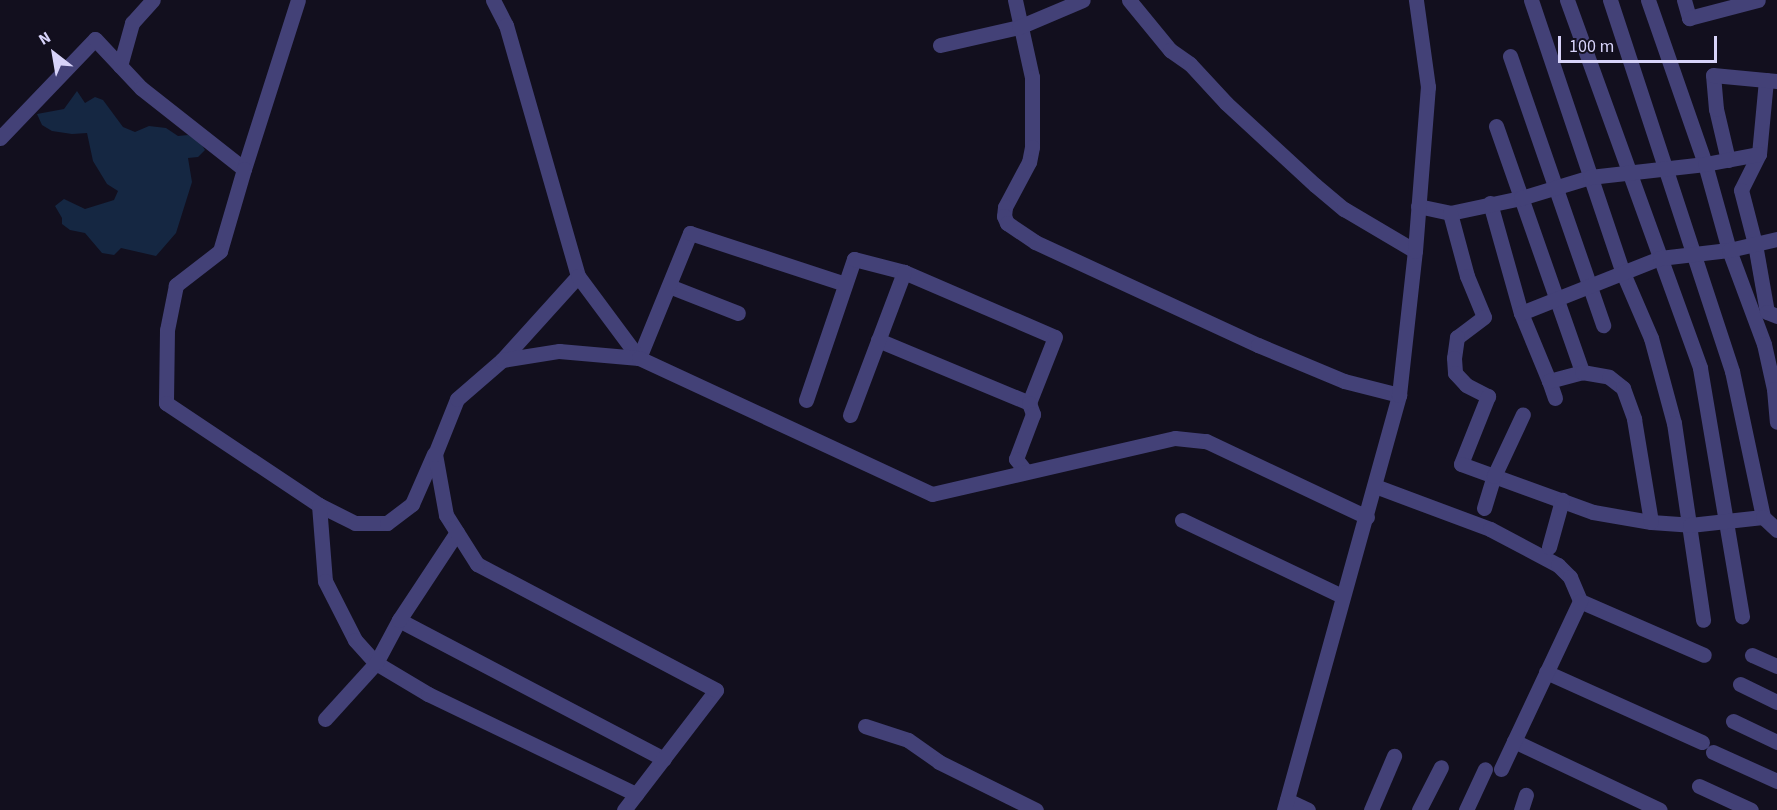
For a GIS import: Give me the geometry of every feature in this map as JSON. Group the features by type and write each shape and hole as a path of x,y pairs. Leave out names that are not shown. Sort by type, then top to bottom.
{"street":[{"path":"120,66 132,23 153,0"},
{"path":"298,0 220,251 176,285 166,330 166,403 319,505 355,523 387,523 412,504 457,399 502,360 578,276"},
{"path":"493,0 506,25 578,276 639,358"},
{"path":"1015,0 1019,27 1032,77 1032,147 1029,162 1005,207 1004,216 1007,223 1035,242 1257,345 1344,381 1399,395"},
{"path":"940,45 1019,27 1083,0"},
{"path":"1130,0 1170,50 1190,64 1226,103 1315,185 1344,209 1415,251"},
{"path":"1308,810 1285,805 1399,395 1415,251 1428,87 1416,0"},
{"path":"1531,0 1623,273 1651,338 1674,423 1703,620"},
{"path":"1568,0 1632,173 1700,368 1724,521 1742,616"},
{"path":"1450,213 1467,276 1484,317 1457,337 1454,357 1455,373 1466,385 1488,396 1461,464 1593,512 1651,522 1690,525 1724,521 1772,521 1732,371 1610,0"},
{"path":"1648,0 1705,164 1730,250 1771,347 1777,422"},
{"path":"1684,0 1689,18 1758,0"},
{"path":"0,138 95,39 141,88 244,169"},
{"path":"1510,56 1603,325"},
{"path":"1728,160 1716,109 1713,75 1772,81 1759,154 1741,190 1755,244 1767,312 1777,316"},
{"path":"1496,126 1582,372"},
{"path":"1418,206 1450,213 1521,198 1590,177 1705,164 1759,154"},
{"path":"1490,203 1521,313 1555,398"},
{"path":"639,358 690,233 844,284"},
{"path":"1521,313 1660,258 1730,250 1777,239"},
{"path":"806,400 854,259 904,272 1055,337 1029,403 1033,414 1016,459 1026,472"},
{"path":"850,415 904,272"},
{"path":"669,286 738,313"},
{"path":"878,340 1029,403"},
{"path":"502,360 559,351 639,358 932,494 1175,438 1206,441 1366,517"},
{"path":"1549,381 1582,372 1617,380 1628,398 1651,522"},
{"path":"1484,508 1494,476 1523,414"},
{"path":"435,454 446,515 477,564 716,690 624,810"},
{"path":"1375,486 1490,529 1558,565 1570,577 1581,601 1704,655"},
{"path":"1549,547 1562,501"},
{"path":"319,505 325,581 355,640 376,663 428,694 636,794"},
{"path":"1182,520 1342,596"},
{"path":"325,719 376,663 399,620 457,532"},
{"path":"1501,769 1581,601"},
{"path":"399,620 664,759"},
{"path":"1752,655 1777,666"},
{"path":"1546,672 1777,781"},
{"path":"1740,684 1777,702"},
{"path":"1733,721 1777,742"},
{"path":"865,726 908,740 953,770 1036,810"},
{"path":"1514,741 1660,810"},
{"path":"1371,810 1394,756"},
{"path":"1419,810 1441,768"},
{"path":"1466,810 1485,769"},
{"path":"1699,786 1752,810"},
{"path":"1521,810 1526,795"}],"water":[{"path":"77,91 85,103 95,97 103,100 123,127 135,132 149,126 166,128 178,136 188,135 200,142 205,150 198,157 188,158 192,182 176,233 156,256 121,248 114,255 102,253 85,233 70,230 62,224 62,218 55,206 64,199 85,209 114,200 118,191 107,184 93,161 87,133 72,134 52,131 42,125 37,114 64,109"}]}
